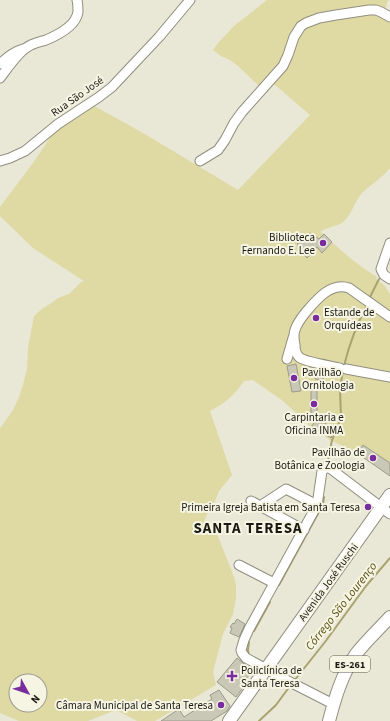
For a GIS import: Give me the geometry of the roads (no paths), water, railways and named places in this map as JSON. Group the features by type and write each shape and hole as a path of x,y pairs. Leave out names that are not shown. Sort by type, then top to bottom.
{"main road":[{"name":"Avenida José Ruschi","path":"229,721 265,668 386,511 390,495"},
{"name":"ES-261","path":"329,721 333,704 347,668 364,644 390,617"}],"street":[{"path":"0,64 16,51 57,35 70,26 78,12 77,0"},
{"name":"Rua São José","path":"0,161 25,151 58,124 99,98 112,87 159,37 190,0"},
{"path":"200,161 218,150 242,112 283,66 294,36 301,26 319,18 369,10 376,10 390,17"},
{"path":"0,78 24,49"},
{"path":"390,243 381,269 384,275 390,279"},
{"path":"287,359 294,332 304,315 320,296 334,288 349,288 390,317"},
{"path":"294,332 295,349 300,357 319,364 390,377"},
{"path":"333,704 246,658 241,650 246,635 317,506 322,470 326,467 331,469 386,511"},
{"path":"260,506 286,489 317,506"},
{"path":"251,501 304,530"},
{"path":"239,565 274,583"}],"waterway":[{"path":"369,299 379,279"},
{"path":"344,366 348,350 367,305"},
{"path":"328,461 332,440 341,418 340,388 343,371"},
{"path":"279,585 320,510 324,497"},
{"name":"Córrego São Lourenço","path":"294,681 366,586 390,558"},
{"path":"254,631 270,602"},
{"path":"249,642 249,656"},
{"name":"Córrego São Lourenço","path":"259,721 276,705 290,686"}],"place":[{"name":"Biblioteca Fernando E. Lee","path":"323,243"},
{"name":"Estande de Orquídeas","path":"316,318"},
{"name":"Pavilhão Ornitologia","path":"294,378"},
{"name":"Carpintaria e Oficina INMA","path":"314,404"},
{"name":"Pavilhão de Botânica e Zoologia","path":"373,458"},
{"name":"Primeira Igreja Batista em Santa Teresa","path":"368,507"},
{"name":"Policlínica de Santa Teresa","path":"232,676"},
{"name":"Câmara Municipal de Santa Teresa","path":"221,705"}],"district":[{"name":"SANTA TERESA","path":"248,528"}]}
